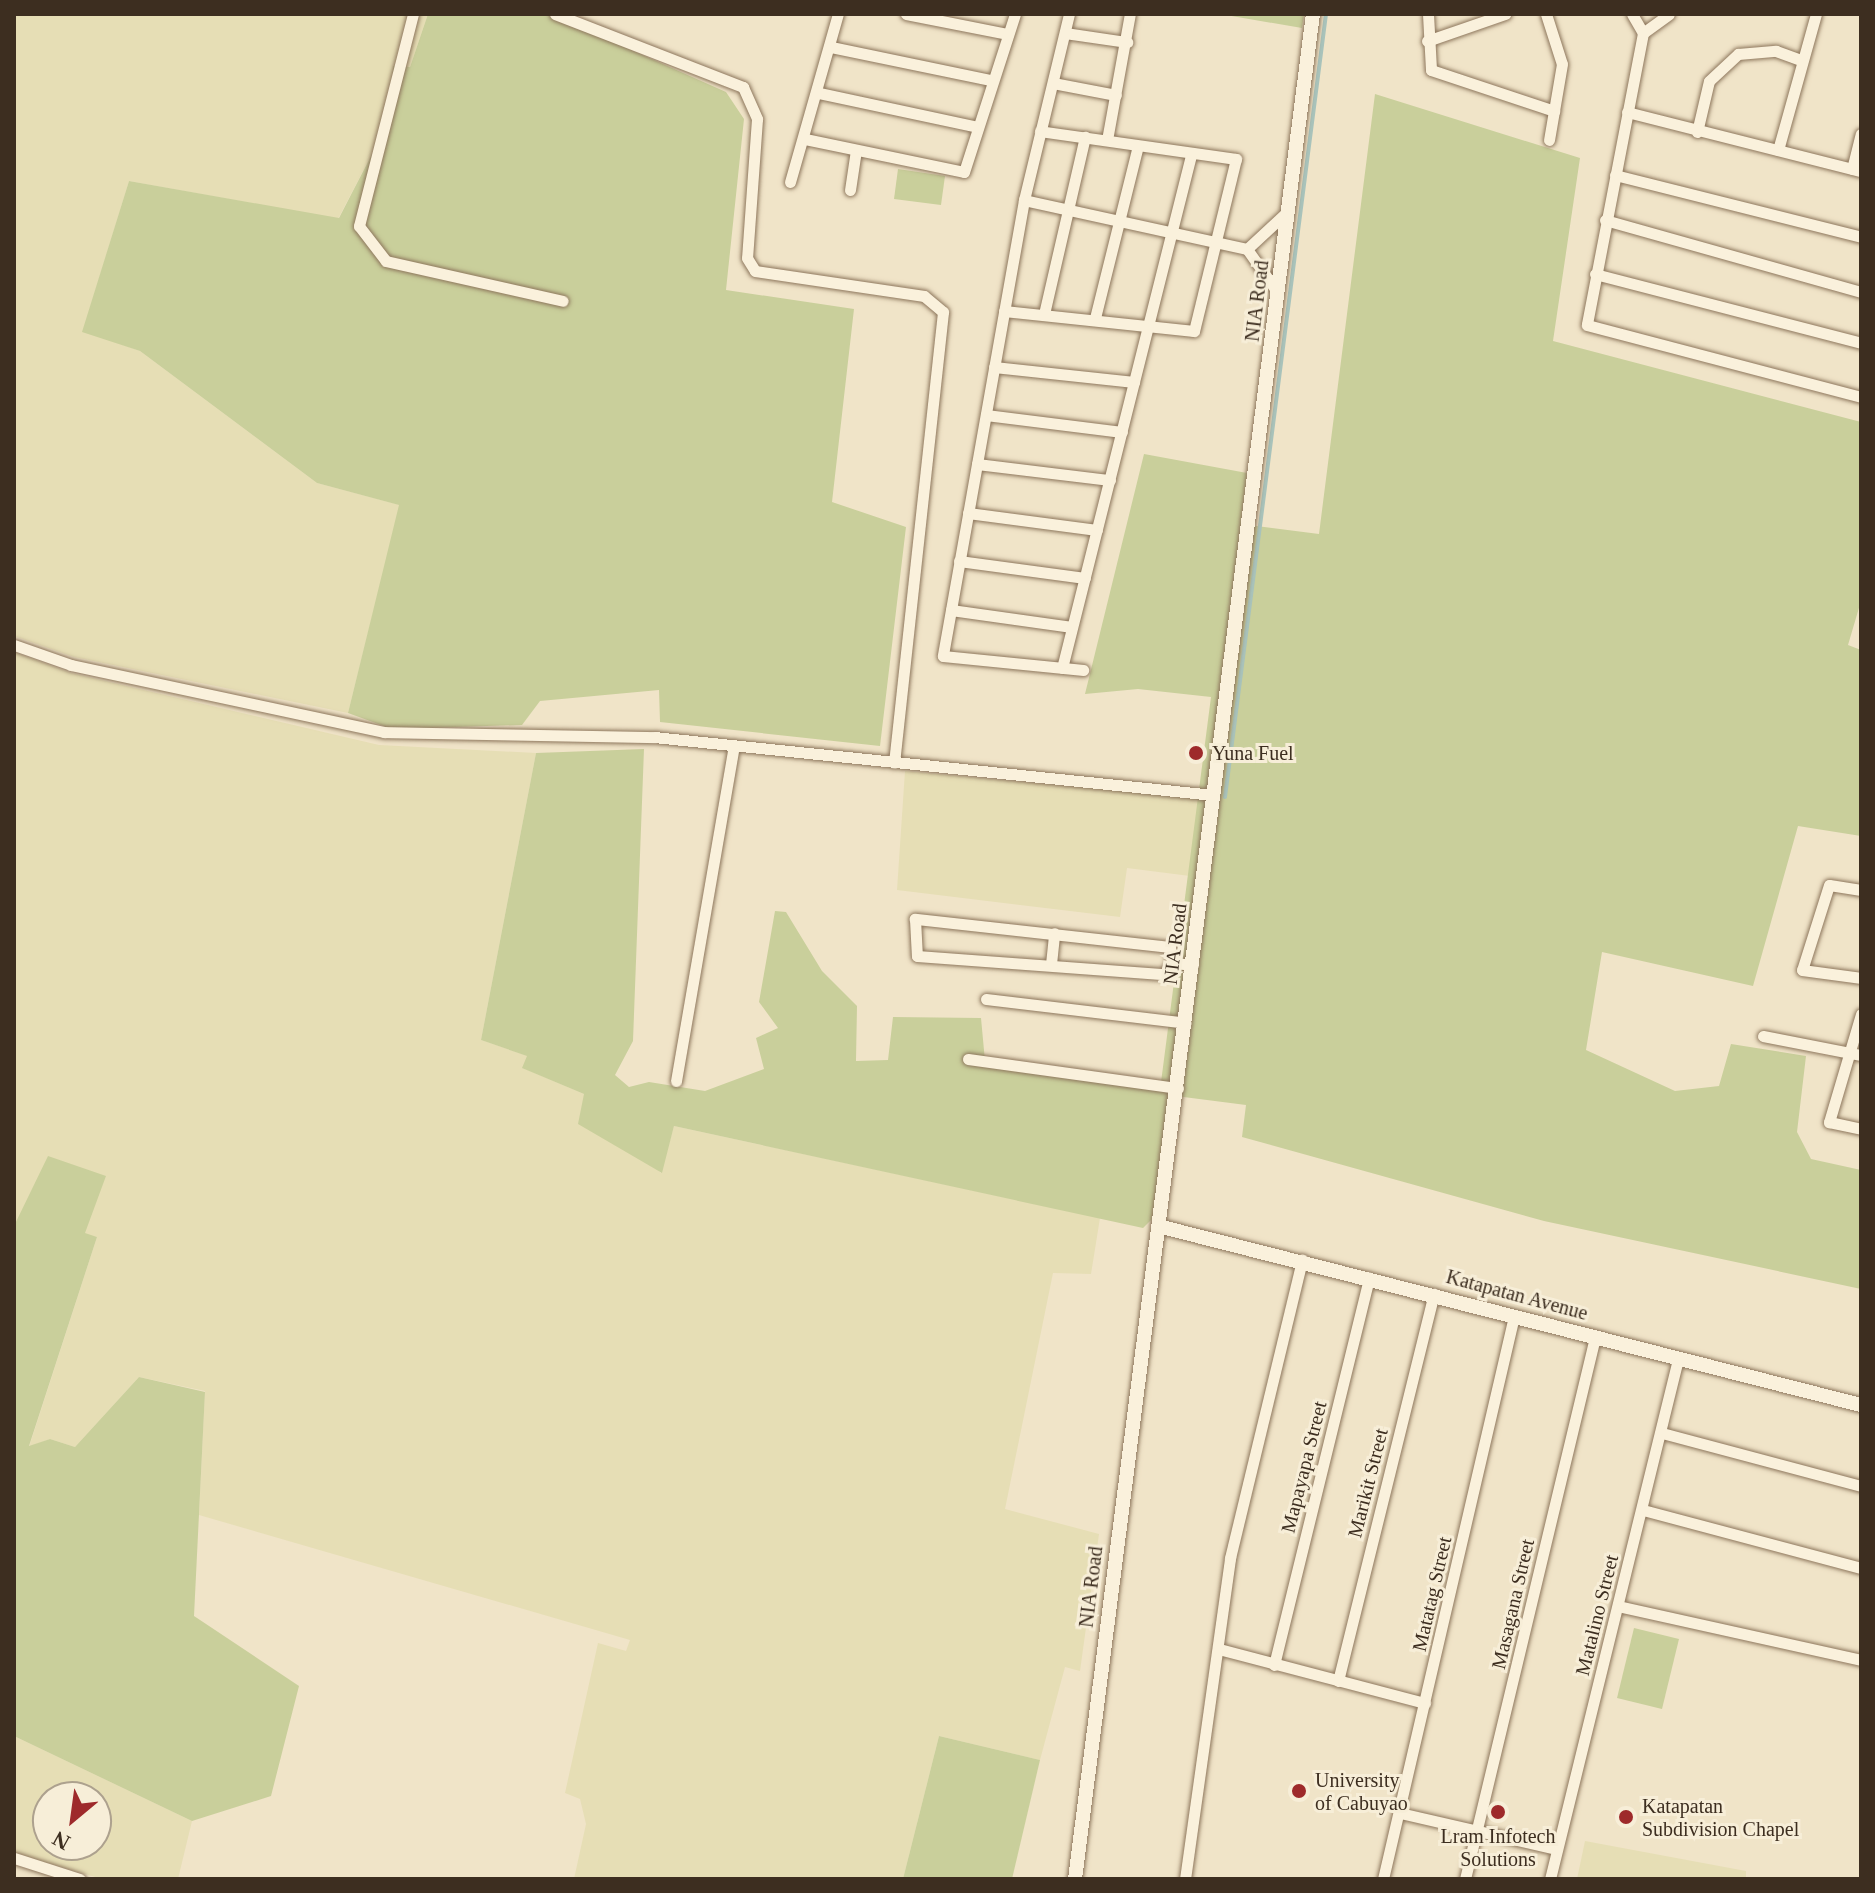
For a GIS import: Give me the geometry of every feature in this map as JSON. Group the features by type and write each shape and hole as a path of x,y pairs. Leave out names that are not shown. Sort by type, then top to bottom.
{"street":[{"path":"413,14 359,226 386,261 563,301"},
{"path":"555,14 743,87 757,119 747,258 755,271 924,296 943,312 894,762"},
{"path":"790,182 819,93 838,14"},
{"path":"906,14 1008,34"},
{"path":"805,139 964,172 990,80 1015,14"},
{"path":"1069,14 1024,200 943,656 1083,670"},
{"path":"1107,140 1130,14"},
{"name":"NIA Road","path":"1075,1879 1162,1227 1213,795 1313,14"},
{"path":"1428,14 1427,41 1431,70 1554,111"},
{"path":"1427,41 1505,14"},
{"path":"1546,14 1562,64 1549,140"},
{"path":"1632,14 1643,33 1587,325 1861,397"},
{"path":"1643,33 1669,14"},
{"path":"1778,150 1816,14"},
{"path":"1065,33 1127,42"},
{"path":"831,47 990,80"},
{"path":"1697,132 1709,81 1738,54 1776,51 1801,60"},
{"path":"1053,83 1116,95"},
{"path":"819,93 977,127"},
{"path":"1627,112 1857,170 1861,134"},
{"path":"1004,311 1149,322 1194,331 1236,159 1191,155 1040,131"},
{"path":"1044,314 1085,137"},
{"path":"1095,318 1138,146"},
{"path":"850,190 856,150"},
{"path":"1062,668 1191,155"},
{"path":"1615,175 1861,237"},
{"path":"1024,200 1247,249 1279,294"},
{"path":"1247,249 1289,210"},
{"path":"1605,220 1861,292"},
{"path":"1595,274 1861,343"},
{"path":"994,367 1134,382"},
{"path":"986,415 1122,432"},
{"path":"977,464 1110,480"},
{"path":"968,513 1097,530"},
{"path":"959,561 1085,578"},
{"path":"951,610 1072,627"},
{"path":"14,645 71,665 384,732 734,746 1213,795"},
{"path":"676,1081 734,746"},
{"path":"1861,890 1829,885 1802,970 1861,978"},
{"path":"915,919 1170,947 1172,963 1168,974 914,955 915,919"},
{"path":"1051,964 1054,933"},
{"path":"1172,963 1193,965"},
{"path":"986,999 1186,1023"},
{"path":"1861,1014 1829,1122 1861,1129"},
{"path":"1763,1036 1861,1055"},
{"path":"968,1059 1178,1088"},
{"name":"Katapatan Avenue","path":"1162,1227 1369,1277 1861,1405"},
{"path":"1188,1878 1230,1558 1302,1260"},
{"name":"Mapayapa Street","path":"1274,1665 1369,1277"},
{"name":"Marikit Street","path":"1338,1681 1434,1294"},
{"name":"Matatag Street","path":"1383,1879 1514,1316"},
{"name":"Masagana Street","path":"1465,1879 1595,1337"},
{"name":"Matalino Street","path":"1550,1879 1678,1359"},
{"path":"1662,1433 1861,1486"},
{"path":"1643,1510 1861,1568"},
{"path":"1618,1606 1861,1660"},
{"path":"1219,1649 1425,1703"},
{"path":"1400,1813 1556,1849"},
{"path":"14,1858 80,1879"}],"shaded area":[{"path":"14,14 428,14 410,67 393,67 389,121 338,219 129,181 83,331 140,351 317,483 400,505 348,713 74,657 14,636"},
{"path":"14,652 71,673 379,745 536,753 481,1040 528,1056 523,1068 584,1094 661,1173 674,1126 1100,1218 1091,1274 1053,1273 1005,1509 1099,1534 1080,1671 1065,1667 1040,1760 939,1736 903,1879 574,1879 586,1824 580,1799 565,1793 598,1643 626,1651 630,1640 199,1515 205,1391 139,1377 75,1447 50,1439 29,1447 97,1237 14,1226"},
{"path":"905,771 1207,799 1198,877 1127,868 1120,917 897,890"},
{"path":"14,1736 108,1781 32,1781 32,1858 14,1853"},
{"path":"112,1783 192,1821 178,1879 102,1879 41,1861 112,1861"},
{"path":"1585,1841 1746,1871 1746,1879 1577,1879"}],"green space":[{"path":"428,14 565,14 566,21 726,92 744,119 726,290 854,309 832,502 906,527 880,746 660,722 659,690 540,701 522,725 392,729 348,713 399,505 317,483 140,351 82,332 129,181 339,218 389,121 393,66 410,67"},
{"path":"1220,14 1304,14 1302,28"},
{"path":"1375,94 1580,158 1553,341 1861,422 1861,601 1848,645 1861,650 1861,836 1798,826 1753,986 1602,952 1586,1050 1675,1091 1719,1086 1731,1044 1806,1056 1797,1132 1811,1159 1861,1170 1861,1289 1544,1221 1242,1137 1246,1105 1168,1095 1154,1217 1143,1228 674,1126 662,1173 578,1124 584,1094 522,1068 527,1056 481,1040 536,753 644,749 633,1041 615,1075 629,1087 649,1082 705,1091 764,1069 756,1038 778,1028 759,1002 775,911 786,912 822,971 857,1006 856,1061 888,1060 893,1017 981,1018 985,1061 1160,1090 1211,697 1138,689 1085,694 1144,454 1247,473 1241,524 1319,534"},
{"path":"898,169 945,176 941,205 894,199"},
{"path":"48,1156 106,1176 85,1233 97,1237 29,1446 50,1439 75,1447 139,1377 205,1392 194,1616 299,1686 271,1796 192,1821 14,1736 14,1226"},
{"path":"1634,1628 1679,1639 1662,1709 1617,1698"},
{"path":"939,1736 1040,1760 1012,1879 903,1879"}],"waterway":[{"path":"1225,797 1326,14"}],"place":[{"name":"Yuna Fuel","path":"1196,753"},
{"name":"University of Cabuyao","path":"1299,1791"},
{"name":"Lram Infotech Solutions","path":"1498,1812"},
{"name":"Katapatan Subdivision Chapel","path":"1626,1817"}]}
